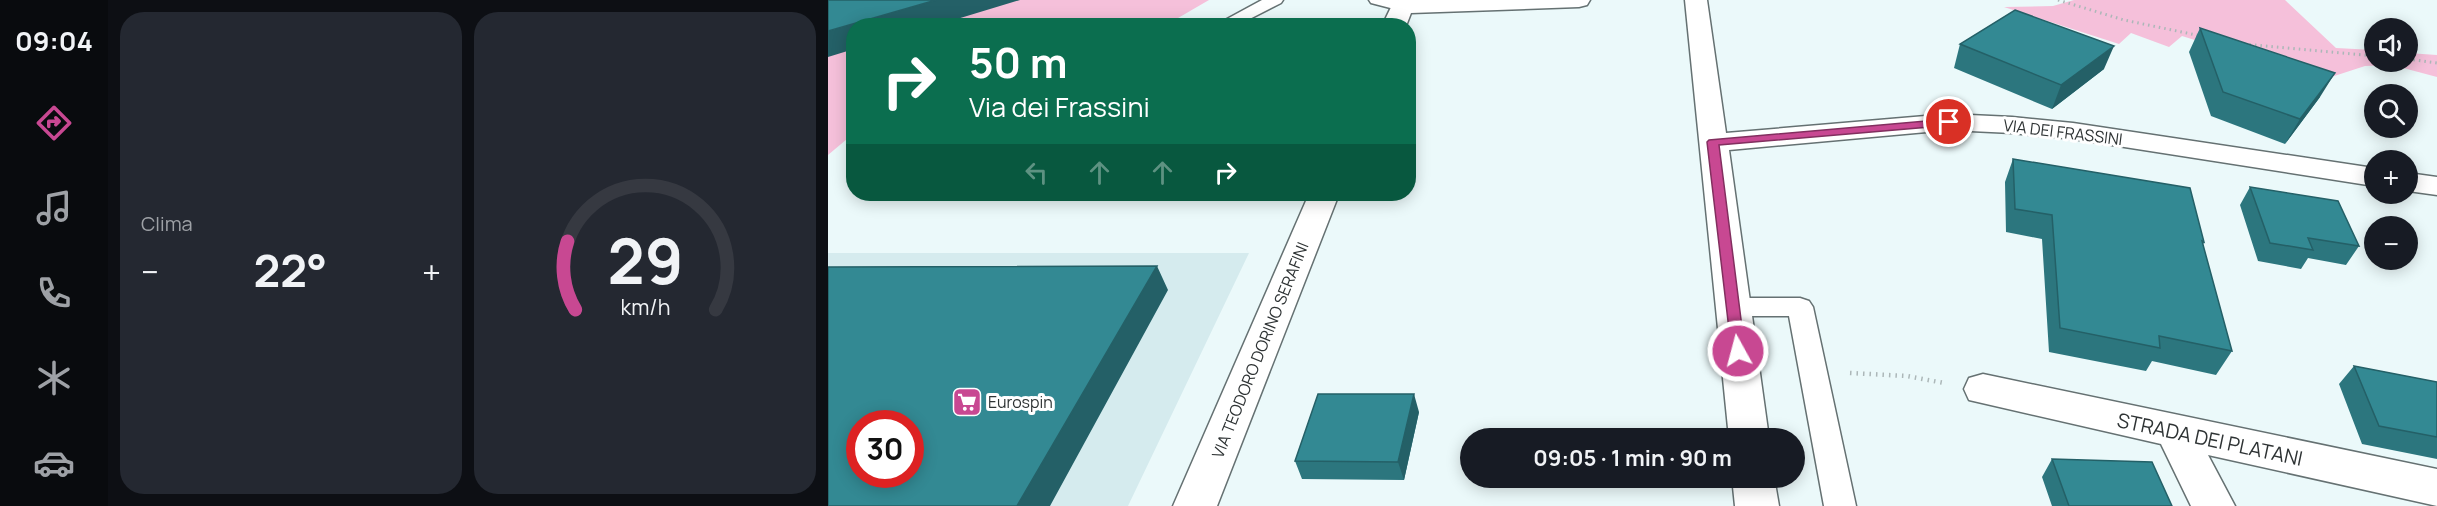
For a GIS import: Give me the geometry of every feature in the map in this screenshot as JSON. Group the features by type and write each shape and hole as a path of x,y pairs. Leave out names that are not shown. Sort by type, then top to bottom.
{"street":[{"path":"1398,16 1579,0"},
{"path":"1696,0 1748,428"},
{"name":"VIA DEI FRASSINI","path":"1713,142 1949,122 2012,125 2085,133 2364,175"},
{"path":"2418,183 2437,186"},
{"name":"VIA TEODORO DORINO SERAFINI","path":"1195,506 1321,201"},
{"name":"STRADA DEI PLATANI","path":"1983,389 2437,488"},
{"path":"2175,431 2213,506"},
{"path":"1755,488 1757,506"}],"lane":[{"path":"1238,18 1275,0"},
{"path":"1377,0 1398,16"},
{"path":"1732,307 1800,307 1840,506"}],"path":[{"path":"2058,0 2124,20 2209,38"},
{"path":"2242,43 2290,50 2364,55"},
{"path":"2418,60 2437,63"},
{"path":"1813,372 1906,376 1983,389"}],"shaded area":[{"path":"828,0 1209,0 1178,18 846,18 846,140 828,155"},
{"path":"2074,0 2285,0 2336,48 2364,49 2364,66 2322,80 2182,36 2169,47 2131,33 2119,44 2004,7 2053,6"},
{"path":"2418,54 2437,55 2437,77 2418,72"},
{"path":"828,253 1249,253 1128,506 828,506"}],"building":[{"path":"828,0 936,0 873,18 846,18 846,26 828,31"},
{"path":"2015,10 2114,46 2061,85 1960,44"},
{"path":"2200,28 2335,73 2300,119 2223,92"},
{"path":"2013,159 2190,188 2232,351 2159,336 2160,348 2060,328 2052,215 2015,209"},
{"path":"2250,187 2338,201 2359,246 2308,238 2313,250 2270,243"},
{"name":"Eurospin","path":"1157,266 1017,506 828,506 828,267"},
{"path":"2354,366 2437,382 2437,437 2379,426"},
{"path":"1318,394 1414,394 1398,462 1295,461"},
{"path":"2052,459 2152,462 2172,506 2069,506"}],"place":[{"name":"Eurospin","path":"967,402"}],"route":[{"path":"1738,351 1713,142 1949,122"}]}
